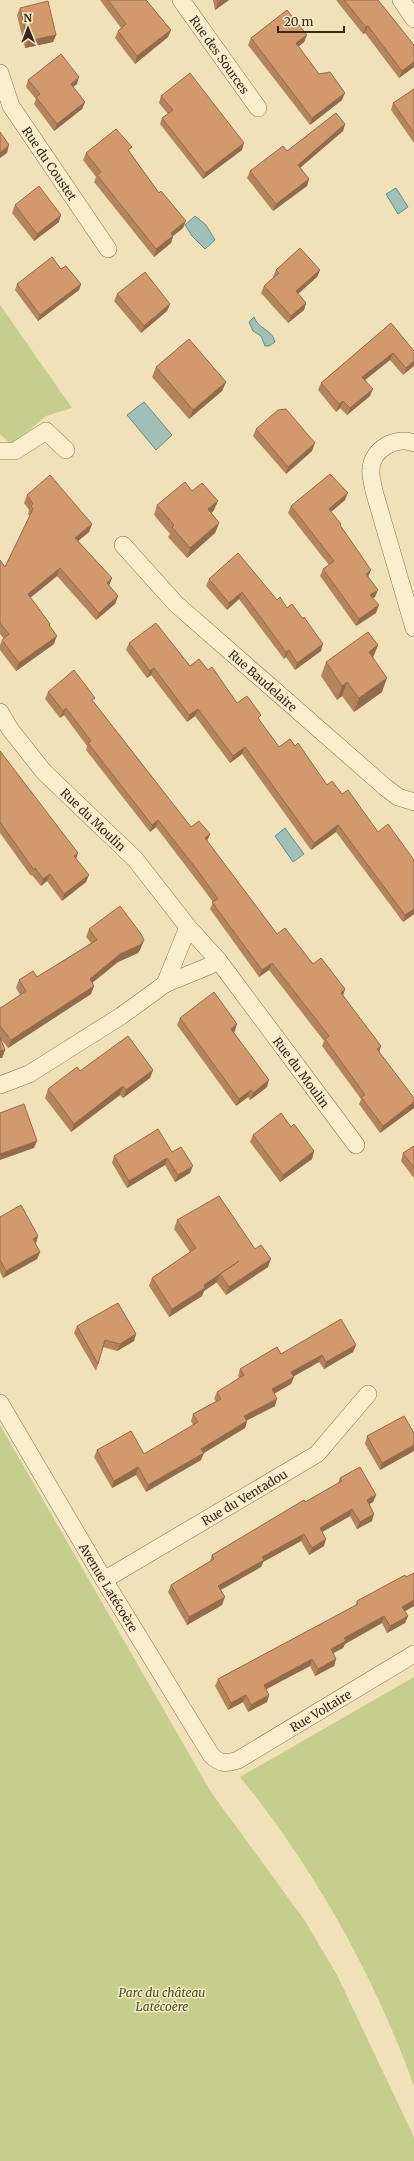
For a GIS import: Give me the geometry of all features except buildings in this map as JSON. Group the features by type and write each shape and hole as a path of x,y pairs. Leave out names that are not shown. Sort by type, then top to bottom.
{"street":[{"name":"Rue des Sources","path":"181,0 258,108"},
{"path":"401,0 414,19"},
{"name":"Rue du Coustet","path":"0,73 11,106 108,249"},
{"path":"0,451 15,451 46,431 66,450"},
{"path":"414,444 396,442 383,446 374,456 370,469 374,491 414,628"},
{"name":"Rue Baudelaire","path":"123,545 176,604 384,788 398,797 414,802"},
{"name":"Rue du Moulin","path":"0,712 10,729 44,772 135,859 188,927 218,960 356,1145"},
{"path":"165,984 188,927"},
{"path":"0,1085 29,1074 121,1016 165,984 209,966 218,960"},
{"name":"Rue du Ventadou","path":"104,1580 317,1454 368,1394"},
{"name":"Avenue Latécoère","path":"0,1403 104,1580 211,1755 217,1762 225,1764"},
{"name":"Rue Voltaire","path":"225,1764 238,1760 414,1654"}],"green space":[{"path":"0,305 72,408 46,416 12,445 0,434"},
{"name":"Parc du château Latécoère","path":"0,1425 211,1792 305,1921 337,1975 414,2137 414,2161 0,2161"},
{"path":"414,1677 414,2086 380,2004 361,1963 340,1924 293,1848 240,1777"}],"water":[{"path":"396,188 408,207 398,214 386,194"},
{"path":"195,216 206,225 215,240 205,249 192,236 185,225"},
{"path":"254,317 259,324 271,334 275,342 269,346 265,346 261,336 253,331 249,322"},
{"path":"144,402 172,435 156,450 127,415"},
{"path":"285,828 304,854 293,862 275,836"}]}
